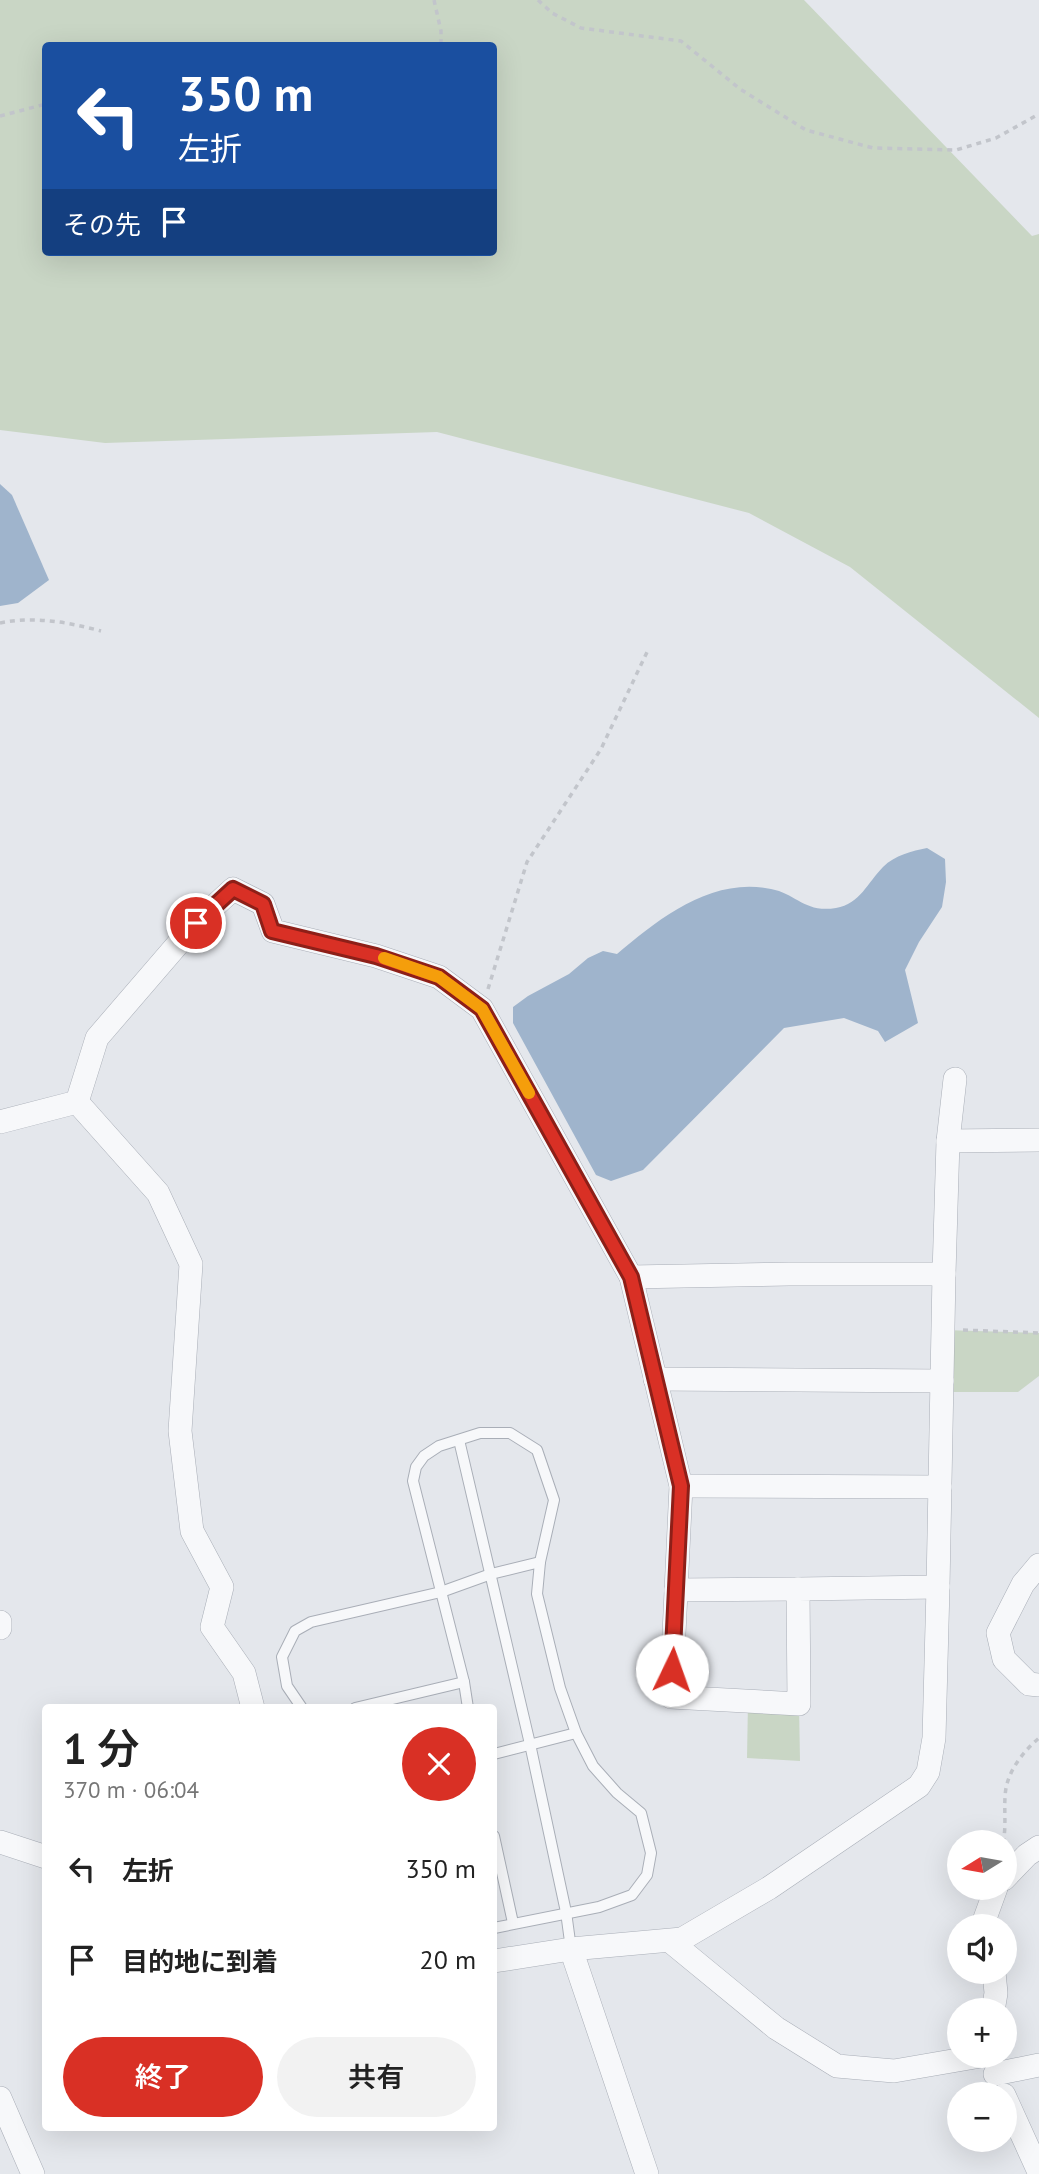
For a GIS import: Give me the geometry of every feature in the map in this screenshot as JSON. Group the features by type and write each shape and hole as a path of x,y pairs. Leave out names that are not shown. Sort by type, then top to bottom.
{"street":[{"path":"77,1102 97,1038 196,923 233,889 263,904 272,931 376,956 439,977 482,1009 631,1277 681,1486 671,1697 799,1704 798,1589"},
{"path":"497,1961 570,1949 682,1939 769,1888 919,1786 928,1772 934,1738 948,1141 955,1079"},
{"path":"0,1122 77,1102"},
{"path":"77,1102 158,1193 191,1264 180,1431 192,1531 222,1587 212,1627 244,1673 252,1704"},
{"path":"948,1141 1039,1140"},
{"path":"631,1277 944,1274"},
{"path":"655,1379 942,1381"},
{"path":"681,1486 940,1487"},
{"path":"1039,1565 1023,1584 998,1633 1004,1659 1029,1684 1039,1685"},
{"path":"676,1590 938,1587"},
{"path":"0,1622 0,1628"},
{"path":"0,1842 42,1856"},
{"path":"1017,1865 1039,1847"},
{"path":"670,1941 776,2028 837,2066 994,2075 1039,2065"},
{"path":"570,1949 647,2174"},
{"path":"994,2075 1039,2172"},
{"path":"0,2098 33,2174"}],"lane":[{"path":"467,1704 413,1481 416,1468 424,1456 439,1446 480,1433 510,1433 537,1450 554,1500 540,1562 537,1594 560,1688 576,1733 593,1766 617,1793 641,1813 651,1853 647,1875 632,1895 599,1907 497,1927"},
{"path":"458,1440 530,1744 566,1912 570,1949"},
{"path":"299,1704 287,1686 282,1657 295,1631 311,1622 441,1592 491,1574 540,1562"},
{"path":"372,1704 464,1682"},
{"path":"497,1753 576,1733"},
{"path":"497,1873 513,1923"}],"path":[{"path":"433,0 440,42"},
{"path":"538,0 552,13 581,28 681,41 740,89 806,130 873,148 956,150 996,138 1039,114"},
{"path":"0,116 42,105"},
{"path":"0,623 21,619 62,621 101,631"},
{"path":"482,1009 527,862 601,749 649,648"},
{"path":"943,1329 1039,1333"},
{"path":"1006,1830 1006,1788 1017,1759 1039,1738"}],"green space":[{"path":"0,0 804,0 1032,236 1039,234 1039,718 850,567 749,513 437,432 105,443 0,430"},
{"path":"943,1330 1039,1333 1039,1376 1018,1392 942,1392"},
{"path":"748,1701 799,1704 800,1761 747,1758"}],"water":[{"path":"0,484 12,495 49,580 18,603 0,606"},
{"path":"927,848 945,859 946,882 942,907 919,942 905,970 918,1023 885,1042 878,1031 844,1018 784,1028 643,1170 611,1181 596,1175 513,1023 513,1007 569,974 588,958 603,951 617,954 668,915 707,895 749,887 771,889 808,906 836,908 857,897 893,859"}],"slow traffic":[{"path":"384,958 439,977 482,1009 529,1093"}],"route":[{"path":"196,923 233,889 263,904 272,931 376,956 439,977 482,1009 631,1277 681,1486 672,1670"}]}
